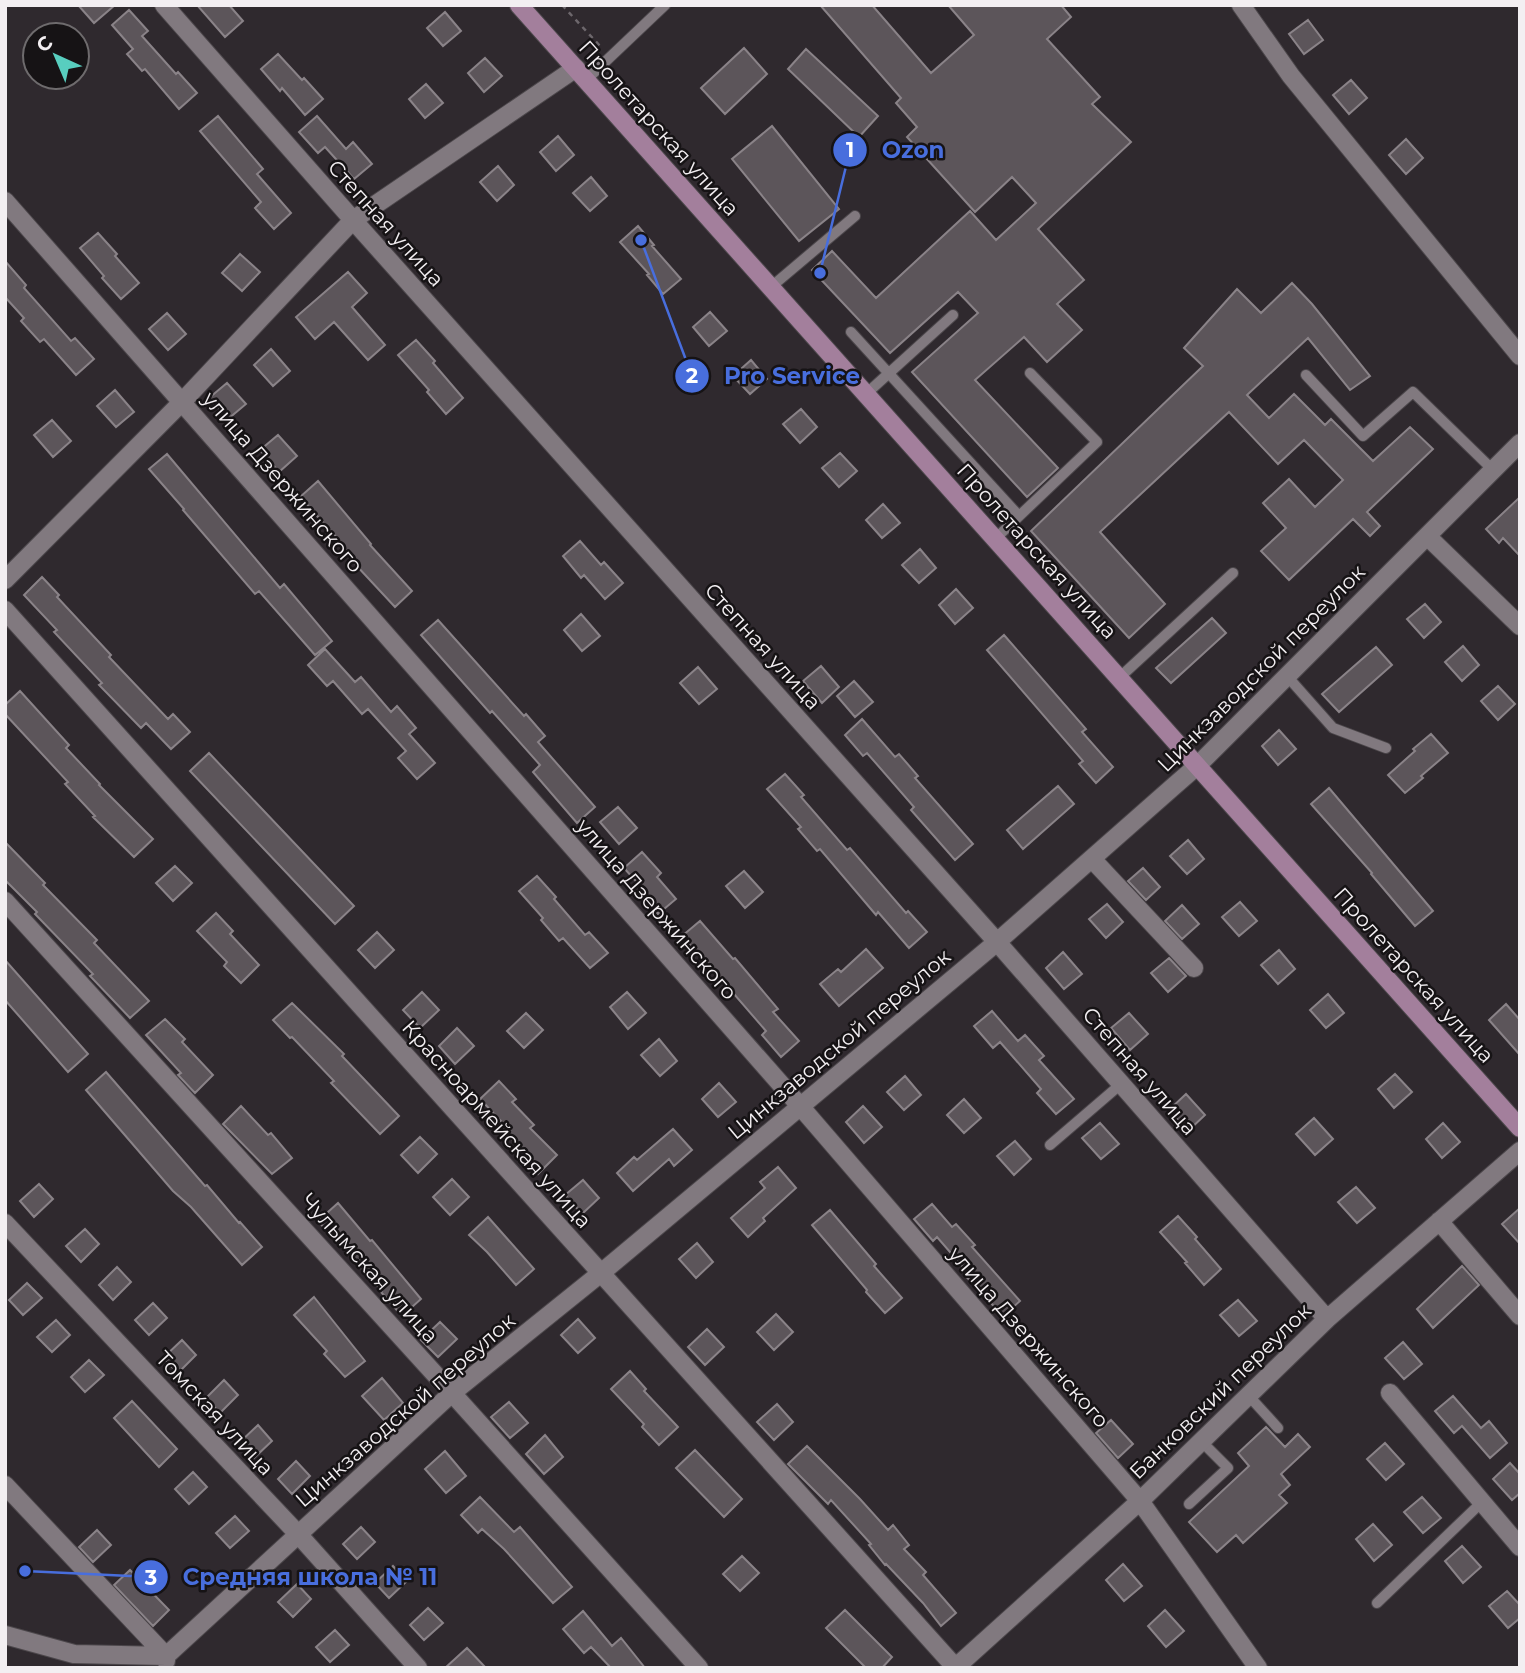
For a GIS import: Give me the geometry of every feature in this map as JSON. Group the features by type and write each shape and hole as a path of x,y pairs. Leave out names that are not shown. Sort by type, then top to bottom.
{"main road":[{"name":"Пролетарская улица","path":"519,5 1520,1128"}],"street":[{"name":"Степная улица","path":"164,5 1327,1318"},
{"path":"1241,5 1291,76 1520,356"},
{"path":"5,580 183,401 353,220 581,74"},
{"name":"улица Дзержинского","path":"5,201 800,1106 1140,1501 1256,1665"},
{"name":"Цинкзаводской переулок","path":"167,1662 298,1534 452,1393 601,1273 997,943 1197,766 1520,443"},
{"path":"1427,536 1520,626"},
{"name":"Красноармейская улица","path":"5,610 955,1668"},
{"path":"1092,859 1194,968"},
{"name":"Чулымская улица","path":"5,901 699,1668"},
{"name":"Банковский переулок","path":"955,1668 1140,1501 1327,1318 1520,1150"},
{"path":"1439,1220 1520,1316"},
{"name":"Томская улица","path":"5,1223 298,1534 418,1668"},
{"path":"1390,1393 1520,1547"},
{"path":"5,1485 167,1662"},
{"path":"5,1635 74,1654 167,1662"}],"lane":[{"path":"581,74 610,57 666,5"},
{"path":"771,287 855,216"},
{"path":"866,394 953,315"},
{"path":"851,332 1019,516"},
{"path":"995,539 1097,442 1030,373"},
{"path":"1306,375 1363,436 1413,392 1493,470"},
{"path":"1119,678 1233,573"},
{"path":"1287,676 1333,728 1386,748"},
{"path":"1050,1145 1121,1084"},
{"path":"1248,1395 1278,1427"},
{"path":"1189,1504 1228,1468 1201,1441"},
{"path":"1377,1602 1482,1502"}],"path":[{"path":"562,5 610,57"}],"building":[{"path":"78,5 115,5 94,23"},
{"path":"197,5 229,5 243,21 225,37"},
{"path":"820,5 872,5 931,73 974,35 948,5 1061,5 1071,17 1047,39 1100,97 1092,104 1131,142 1038,229 1084,280 1057,304 1082,330 1047,362 1024,337 975,380 1058,468 1027,497 912,372 978,313 958,292 890,353 812,270 832,251 876,298 970,211 996,240 1036,203 1012,177 975,212 907,137 917,127 896,103 901,98"},
{"path":"129,10 148,31 142,36 197,93 179,109 145,69 142,71 127,54 133,49 112,25"},
{"path":"445,12 461,31 443,46 427,28"},
{"path":"1308,20 1323,40 1304,54 1289,34"},
{"path":"744,48 767,74 725,114 701,88"},
{"path":"806,49 878,116 859,137 788,69"},
{"path":"278,54 323,99 305,115 261,69"},
{"path":"485,58 502,76 484,92 468,73"},
{"path":"1351,80 1367,98 1349,114 1333,95"},
{"path":"426,84 443,103 425,118 409,99"},
{"path":"218,116 263,169 257,174 291,213 274,229 255,208 261,202 200,131"},
{"path":"317,116 346,149 353,142 372,164 354,179 325,147 318,153 299,132"},
{"path":"772,126 839,209 799,241 732,159"},
{"path":"558,136 574,155 556,171 540,152"},
{"path":"1406,139 1423,158 1406,174 1389,155"},
{"path":"498,166 514,185 497,201 480,182"},
{"path":"591,177 607,196 590,211 573,193"},
{"path":"638,226 681,279 663,294 620,242"},
{"path":"98,233 139,283 121,299 80,248"},
{"path":"240,254 260,272 242,291 222,273"},
{"path":"5,261 26,285 24,288 71,341 75,338 94,359 76,375 44,339 40,342 21,321 24,318 5,297"},
{"path":"348,272 367,293 352,307 385,345 368,360 334,322 315,339 296,317"},
{"path":"1292,283 1370,376 1350,390 1308,338 1247,395 1269,418 1294,394 1325,425 1331,419 1373,461 1410,427 1433,449 1367,512 1380,526 1370,536 1353,519 1289,580 1261,551 1286,528 1263,503 1289,479 1315,507 1343,480 1304,440 1278,464 1229,412 1100,532 1165,604 1129,638 1031,531 1203,366 1184,348 1237,289 1261,313"},
{"path":"710,312 727,331 709,346 693,327"},
{"path":"167,313 186,334 168,350 149,329"},
{"path":"416,340 463,398 446,414 398,355"},
{"path":"271,349 290,371 273,386 254,365"},
{"path":"751,360 767,379 750,394 733,376"},
{"path":"227,383 246,404 228,419 209,398"},
{"path":"115,390 134,412 116,427 97,406"},
{"path":"801,409 817,427 800,443 783,424"},
{"path":"52,420 71,441 53,457 34,435"},
{"path":"278,435 297,456 279,472 260,450"},
{"path":"840,453 857,471 839,487 822,468"},
{"path":"167,454 280,588 284,584 332,641 315,655 259,591 255,594 149,469"},
{"path":"318,481 412,591 395,607 355,564 336,537 300,497"},
{"path":"1520,497 1520,556 1503,538 1499,543 1486,529"},
{"path":"883,504 900,523 882,538 866,520"},
{"path":"580,541 601,565 604,562 623,583 605,599 584,575 581,578 563,556"},
{"path":"920,549 936,568 919,583 902,565"},
{"path":"42,577 111,655 109,657 168,719 173,714 190,732 171,749 146,723 141,728 99,685 102,683 24,595"},
{"path":"956,589 973,608 955,624 939,605"},
{"path":"1425,604 1441,622 1424,638 1407,619"},
{"path":"581,614 600,636 582,651 564,630"},
{"path":"1212,618 1226,633 1171,683 1156,668"},
{"path":"438,620 545,736 538,742 595,807 577,823 533,772 540,765 421,635"},
{"path":"1004,635 1086,729 1082,732 1113,767 1096,783 1079,764 1083,761 987,650"},
{"path":"1463,646 1479,665 1462,681 1445,662"},
{"path":"1376,647 1392,665 1339,712 1322,694"},
{"path":"325,649 355,682 361,677 391,712 397,706 416,728 409,734 435,763 417,779 398,758 406,751 368,709 362,714 333,681 327,686 308,665"},
{"path":"821,666 839,687 822,703 803,681"},
{"path":"698,667 717,689 699,704 680,683"},
{"path":"854,681 873,702 855,717 837,696"},
{"path":"1498,686 1515,704 1498,720 1481,701"},
{"path":"20,691 69,745 66,748 99,785 153,839 134,857 93,817 95,816 65,784 68,782 5,714 5,705"},
{"path":"862,719 895,757 899,754 918,776 915,778 973,844 955,860 911,810 914,807 867,753 863,756 845,735"},
{"path":"1279,730 1296,749 1278,765 1262,746"},
{"path":"1431,734 1448,753 1405,793 1388,775"},
{"path":"209,753 354,906 335,924 190,771"},
{"path":"785,774 804,795 801,797 847,850 850,848 906,913 908,911 927,932 909,948 878,912 876,915 820,849 817,851 798,829 801,827 767,789"},
{"path":"1058,786 1074,804 1023,849 1007,830"},
{"path":"1329,788 1433,911 1415,926 1311,804"},
{"path":"618,807 637,828 619,844 600,822"},
{"path":"1188,840 1204,859 1187,874 1170,856"},
{"path":"5,842 97,940 94,943 149,1001 130,1018 90,976 93,974 35,914 37,912 5,880"},
{"path":"642,852 661,873 657,877 676,899 658,914 639,893 643,889 624,868"},
{"path":"175,866 192,883 173,901 156,883"},
{"path":"1143,868 1160,887 1146,900 1128,881"},
{"path":"744,871 763,892 745,908 726,886"},
{"path":"537,876 585,935 589,932 608,953 590,968 563,938 559,941 519,891"},
{"path":"1240,902 1257,921 1239,936 1222,917"},
{"path":"1107,904 1123,922 1106,938 1089,919"},
{"path":"1182,905 1199,924 1182,939 1165,921"},
{"path":"216,913 233,931 230,934 259,965 241,983 224,966 227,962 197,931"},
{"path":"700,921 778,1009 773,1012 799,1041 781,1057 762,1035 766,1031 682,936"},
{"path":"377,932 394,950 375,968 358,950"},
{"path":"866,949 883,968 839,1006 820,984 838,969 841,972"},
{"path":"1279,950 1295,969 1278,984 1261,965"},
{"path":"1063,952 1082,974 1064,989 1046,968"},
{"path":"1169,958 1186,976 1168,992 1151,973"},
{"path":"5,960 88,1054 68,1072 5,1000"},
{"path":"422,992 439,1010 420,1028 403,1010"},
{"path":"627,992 646,1013 628,1029 610,1007"},
{"path":"1328,994 1344,1013 1326,1028 1310,1010"},
{"path":"292,1003 344,1054 342,1056 399,1116 380,1134 331,1083 334,1081 273,1020"},
{"path":"1506,1004 1520,1020 1520,1055 1489,1020"},
{"path":"992,1011 1018,1041 1025,1035 1044,1056 1039,1060 1074,1099 1056,1114 1037,1093 1041,1089 1000,1042 993,1048 974,1026"},
{"path":"526,1013 543,1030 524,1048 507,1031"},
{"path":"1129,1013 1148,1034 1130,1050 1111,1028"},
{"path":"165,1019 185,1039 182,1042 213,1075 195,1093 178,1075 181,1073 146,1035"},
{"path":"457,1028 474,1046 455,1064 439,1046"},
{"path":"659,1039 677,1061 660,1076 641,1055"},
{"path":"106,1072 262,1247 242,1265 191,1207 173,1191 86,1090"},
{"path":"1395,1074 1412,1092 1394,1108 1378,1089"},
{"path":"905,1076 921,1095 904,1110 887,1092"},
{"path":"499,1081 516,1099 512,1102 534,1125 530,1128 557,1155 538,1174 522,1156 525,1153 498,1125 501,1121 480,1099"},
{"path":"719,1083 736,1102 718,1117 702,1099"},
{"path":"1186,1094 1205,1115 1188,1131 1169,1110"},
{"path":"964,1099 981,1118 964,1133 947,1115"},
{"path":"241,1106 268,1135 271,1133 292,1158 272,1174 223,1124"},
{"path":"863,1106 882,1127 864,1143 846,1122"},
{"path":"1314,1118 1333,1139 1315,1155 1296,1134"},
{"path":"1100,1123 1119,1144 1101,1159 1082,1138"},
{"path":"1443,1123 1460,1142 1442,1158 1426,1139"},
{"path":"673,1129 692,1150 674,1166 669,1159 633,1191 617,1173 634,1157 637,1160"},
{"path":"420,1137 437,1154 418,1173 401,1155"},
{"path":"1015,1141 1031,1159 1014,1175 997,1156"},
{"path":"778,1167 796,1188 763,1218 765,1221 748,1237 731,1218 765,1188 760,1182"},
{"path":"452,1179 469,1197 450,1215 433,1197"},
{"path":"583,1180 599,1198 582,1214 565,1195"},
{"path":"39,1184 53,1199 34,1217 20,1201"},
{"path":"1356,1187 1375,1208 1357,1223 1338,1202"},
{"path":"338,1203 421,1299 402,1316 318,1221"},
{"path":"932,1204 952,1227 956,1224 975,1245 972,1247 1020,1301 1003,1316 960,1270 963,1267 937,1237 933,1241 914,1219"},
{"path":"1520,1208 1520,1244 1502,1224"},
{"path":"830,1210 902,1298 885,1313 812,1225"},
{"path":"1178,1216 1221,1269 1204,1285 1160,1232"},
{"path":"488,1217 534,1269 516,1285 469,1235"},
{"path":"85,1229 99,1244 81,1262 66,1246"},
{"path":"697,1243 713,1262 696,1278 679,1259"},
{"path":"1462,1266 1479,1285 1433,1328 1417,1309"},
{"path":"117,1267 131,1282 113,1300 99,1285"},
{"path":"27,1283 42,1298 23,1315 9,1300"},
{"path":"314,1297 365,1361 345,1377 324,1354 327,1351 294,1315"},
{"path":"1238,1300 1257,1321 1239,1336 1220,1315"},
{"path":"153,1303 167,1318 149,1335 135,1320"},
{"path":"776,1314 793,1332 774,1350 757,1332"},
{"path":"578,1319 595,1338 578,1353 561,1335"},
{"path":"56,1320 70,1335 52,1352 37,1337"},
{"path":"440,1322 457,1339 438,1357 421,1340"},
{"path":"707,1329 724,1347 705,1365 688,1347"},
{"path":"182,1340 196,1355 178,1373 163,1358"},
{"path":"1403,1342 1422,1364 1404,1379 1385,1358"},
{"path":"89,1360 104,1375 85,1392 71,1377"},
{"path":"630,1371 646,1389 644,1391 678,1427 659,1445 642,1427 644,1424 611,1389"},
{"path":"382,1378 403,1403 384,1420 362,1396"},
{"path":"224,1380 238,1395 220,1413 206,1398"},
{"path":"1453,1396 1481,1428 1489,1421 1507,1443 1490,1458 1462,1426 1454,1433 1435,1411"},
{"path":"132,1401 177,1449 159,1467 114,1418"},
{"path":"509,1402 528,1423 510,1438 491,1417"},
{"path":"777,1404 793,1422 774,1440 757,1422"},
{"path":"1111,1420 1133,1444 1118,1458 1096,1433"},
{"path":"258,1425 272,1441 254,1458 239,1443"},
{"path":"1266,1427 1285,1447 1298,1434 1310,1447 1281,1474 1290,1485 1279,1495 1287,1503 1243,1543 1236,1535 1217,1552 1189,1522 1249,1466 1238,1453"},
{"path":"545,1435 563,1457 544,1474 526,1454"},
{"path":"1385,1443 1404,1464 1386,1480 1367,1459"},
{"path":"807,1446 888,1530 893,1525 909,1545 904,1549 926,1572 923,1575 956,1613 941,1626 831,1500 828,1504 788,1464"},
{"path":"695,1450 742,1499 724,1517 676,1468"},
{"path":"445,1451 466,1476 446,1493 425,1469"},
{"path":"296,1461 310,1476 292,1494 278,1479"},
{"path":"1510,1463 1520,1474 1520,1493 1512,1500 1493,1479"},
{"path":"193,1472 207,1487 189,1504 175,1489"},
{"path":"480,1497 514,1532 520,1527 572,1587 553,1603 504,1549 482,1529 478,1533 461,1515"},
{"path":"1422,1497 1441,1518 1423,1533 1404,1512"},
{"path":"235,1516 249,1531 230,1548 216,1533"},
{"path":"1373,1524 1392,1545 1374,1561 1356,1539"},
{"path":"361,1527 375,1542 357,1559 343,1544"},
{"path":"97,1530 111,1545 93,1562 79,1547"},
{"path":"1462,1546 1481,1567 1463,1583 1445,1561"},
{"path":"742,1556 759,1573 740,1591 723,1574"},
{"path":"1123,1564 1142,1586 1124,1601 1106,1580"},
{"path":"393,1566 407,1581 389,1598 375,1583"},
{"path":"130,1570 169,1610 153,1626 114,1585"},
{"path":"297,1584 311,1599 293,1617 278,1602"},
{"path":"1507,1591 1520,1605 1520,1618 1508,1628 1489,1606"},
{"path":"428,1608 443,1623 424,1640 410,1625"},
{"path":"845,1610 892,1657 882,1668 866,1668 826,1628"},
{"path":"1165,1610 1184,1631 1166,1647 1148,1626"},
{"path":"583,1611 612,1646 621,1638 645,1668 611,1668 591,1647 584,1653 563,1629"},
{"path":"335,1630 349,1645 330,1662 316,1647"},
{"path":"467,1648 486,1668 445,1668"}],"place":[{"name":"Pro Service","path":"641,240"},
{"name":"Ozon","path":"820,273"},
{"name":"Средняя школа № 11","path":"25,1571"}]}
